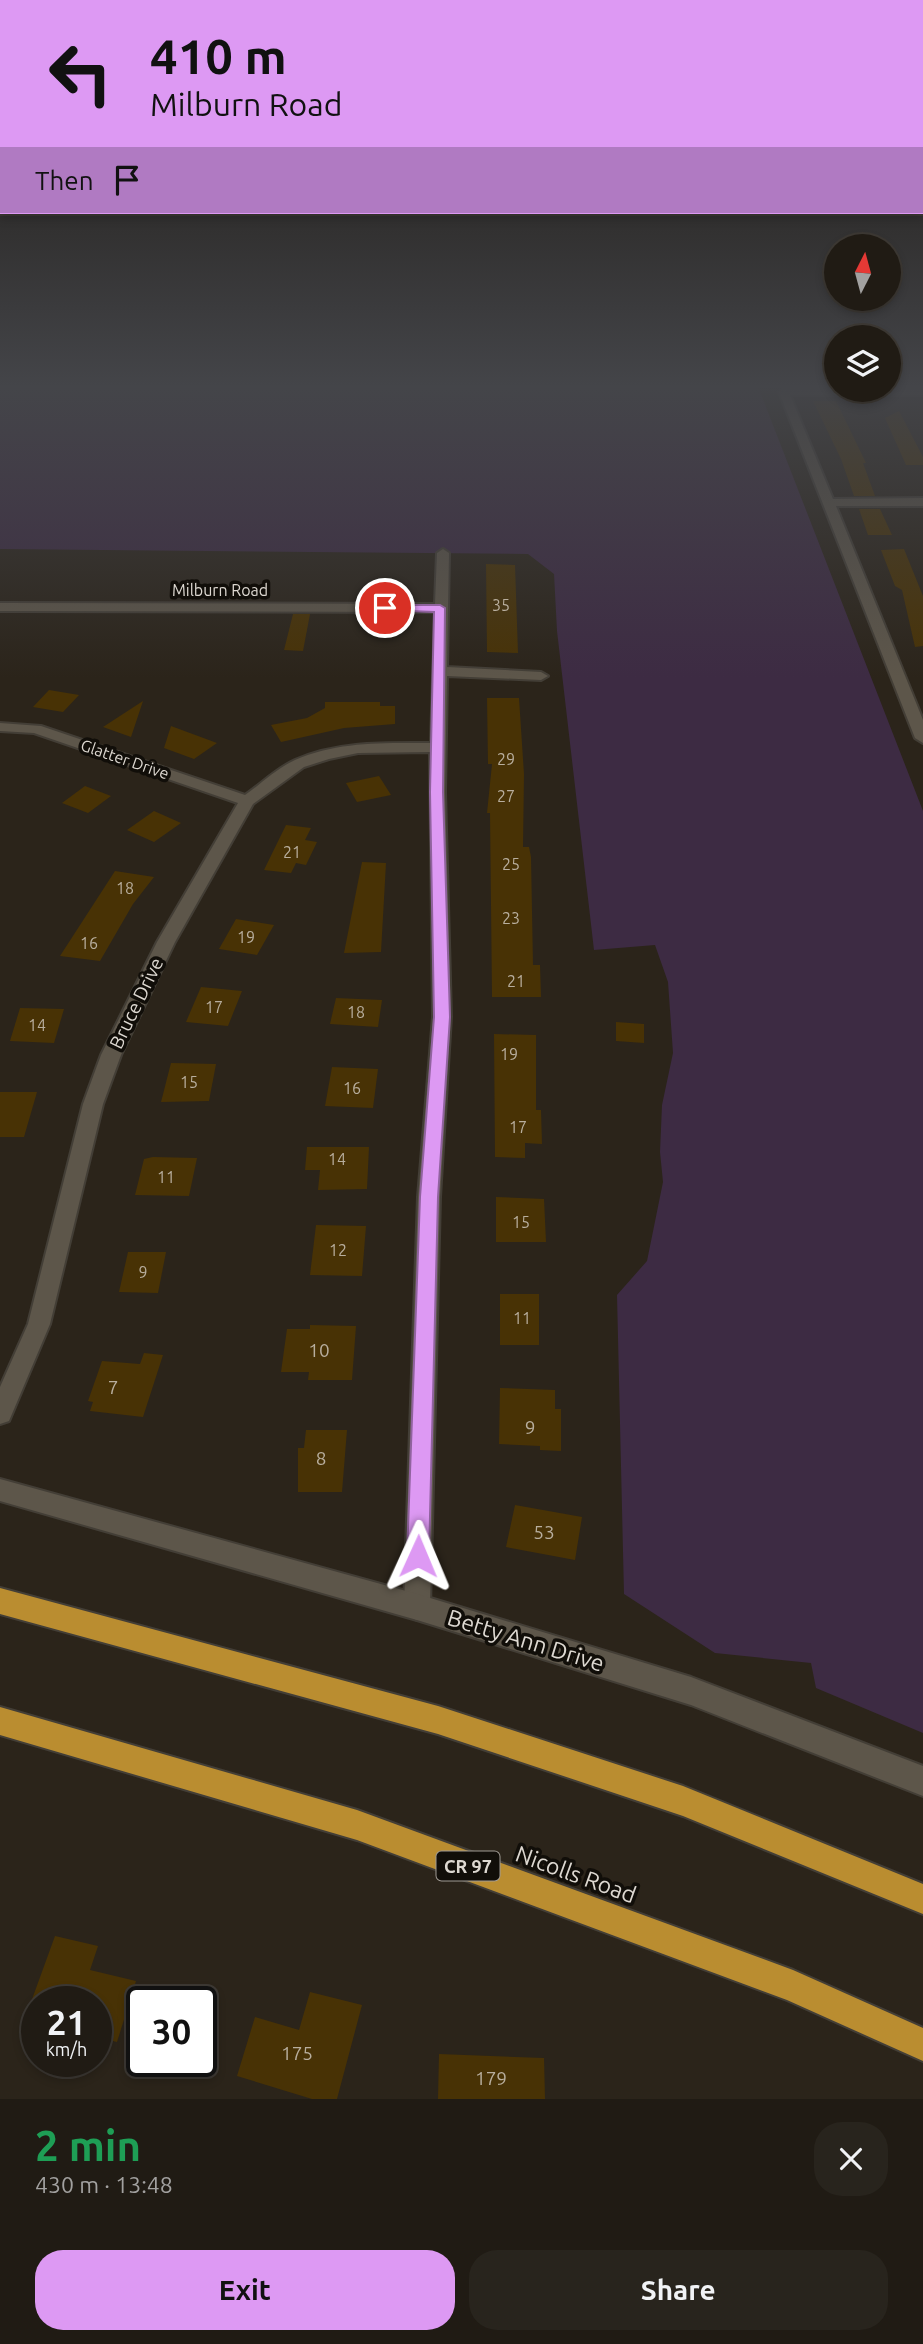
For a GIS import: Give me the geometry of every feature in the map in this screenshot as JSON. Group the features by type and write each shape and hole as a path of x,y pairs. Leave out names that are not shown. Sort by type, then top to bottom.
{"highway":[{"path":"0,1601 438,1720 683,1801 923,1899"},
{"name":"Nicolls Road","path":"0,1721 357,1825 793,1986 923,2045"}],"street":[{"path":"820,482 923,738"},
{"path":"828,503 923,502"},
{"path":"417,1607 429,1197 442,1017 437,747 443,554"},
{"name":"Milburn Road","path":"0,607 440,608"},
{"path":"441,671 541,676"},
{"name":"Glatter Drive","path":"0,727 36,729 247,801"},
{"name":"Bruce Drive","path":"0,1414 39,1324 93,1104 111,1055 166,942 247,801 299,764 324,756 370,747 437,747"},
{"name":"Betty Ann Drive","path":"0,1490 417,1607 691,1691 923,1781"}],"shaded area":[{"path":"0,482 795,482 923,811 923,1733 816,1688 811,1663 715,1653 624,1594 617,1295 647,1261 663,1182 660,1152 662,1105 673,1053 668,982 655,945 594,950 557,631 554,574 528,554 0,549"}],"building":[{"path":"849,482 870,482 875,496 854,496"},
{"path":"859,509 880,509 892,535 868,535"},
{"path":"904,549 923,596 923,646 915,647 902,590 895,586 881,550"},
{"path":"486,564 515,565 518,653 487,652"},
{"path":"293,614 310,614 303,651 284,650"},
{"path":"49,690 79,695 63,712 33,707"},
{"path":"487,698 519,698 524,774 523,847 529,847 531,857 533,965 540,965 541,997 492,997 490,813 487,813 492,764 488,764"},
{"path":"143,701 131,737 103,727"},
{"path":"325,702 380,702 380,706 395,706 395,724 344,728 281,742 271,725 307,718 325,708"},
{"path":"171,726 217,743 194,759 164,748"},
{"path":"379,776 391,795 357,802 346,783"},
{"path":"85,786 111,796 88,813 62,803"},
{"path":"154,811 181,823 154,842 127,830"},
{"path":"286,825 311,828 305,840 317,842 306,865 296,863 291,873 264,870"},
{"path":"362,862 386,863 381,952 344,953"},
{"path":"115,871 154,877 133,904 100,961 60,956"},
{"path":"236,919 274,925 257,955 219,949"},
{"path":"201,987 242,991 228,1026 186,1022"},
{"path":"336,998 382,1000 378,1027 330,1024"},
{"path":"20,1008 64,1009 54,1043 10,1041"},
{"path":"616,1022 644,1024 644,1043 616,1041"},
{"path":"494,1034 536,1035 536,1110 541,1110 542,1144 525,1143 525,1158 495,1157"},
{"path":"171,1063 216,1064 209,1101 161,1102"},
{"path":"332,1067 378,1069 373,1108 325,1106"},
{"path":"0,1092 37,1092 24,1137 0,1137"},
{"path":"307,1147 369,1147 367,1189 318,1190 320,1170 305,1170"},
{"path":"197,1158 189,1196 135,1195 144,1159"},
{"path":"496,1197 544,1199 546,1242 496,1242"},
{"path":"316,1225 366,1226 362,1276 310,1275"},
{"path":"128,1252 166,1252 158,1293 119,1292"},
{"path":"500,1294 539,1294 539,1345 500,1345"},
{"path":"310,1325 356,1326 352,1380 308,1380 309,1372 281,1372 287,1329 310,1329"},
{"path":"144,1353 163,1355 143,1417 90,1411 93,1402 88,1401 102,1361 140,1364"},
{"path":"500,1388 555,1390 555,1409 561,1409 561,1451 540,1450 540,1446 499,1444"},
{"path":"306,1430 347,1430 342,1492 298,1492 298,1448 304,1448"},
{"path":"515,1505 582,1517 575,1560 506,1547"},
{"path":"55,1936 98,1946 90,1970 136,1981 134,1986 126,1986 126,2013 117,2042 112,2041 112,1986 37,1986"},
{"path":"310,1992 362,2005 337,2099 312,2099 237,2076 255,2017 299,2030"},
{"path":"439,2054 544,2058 545,2099 438,2099"}],"route":[{"path":"385,608 440,608 437,792 442,1017 429,1197 418,1556"}]}
